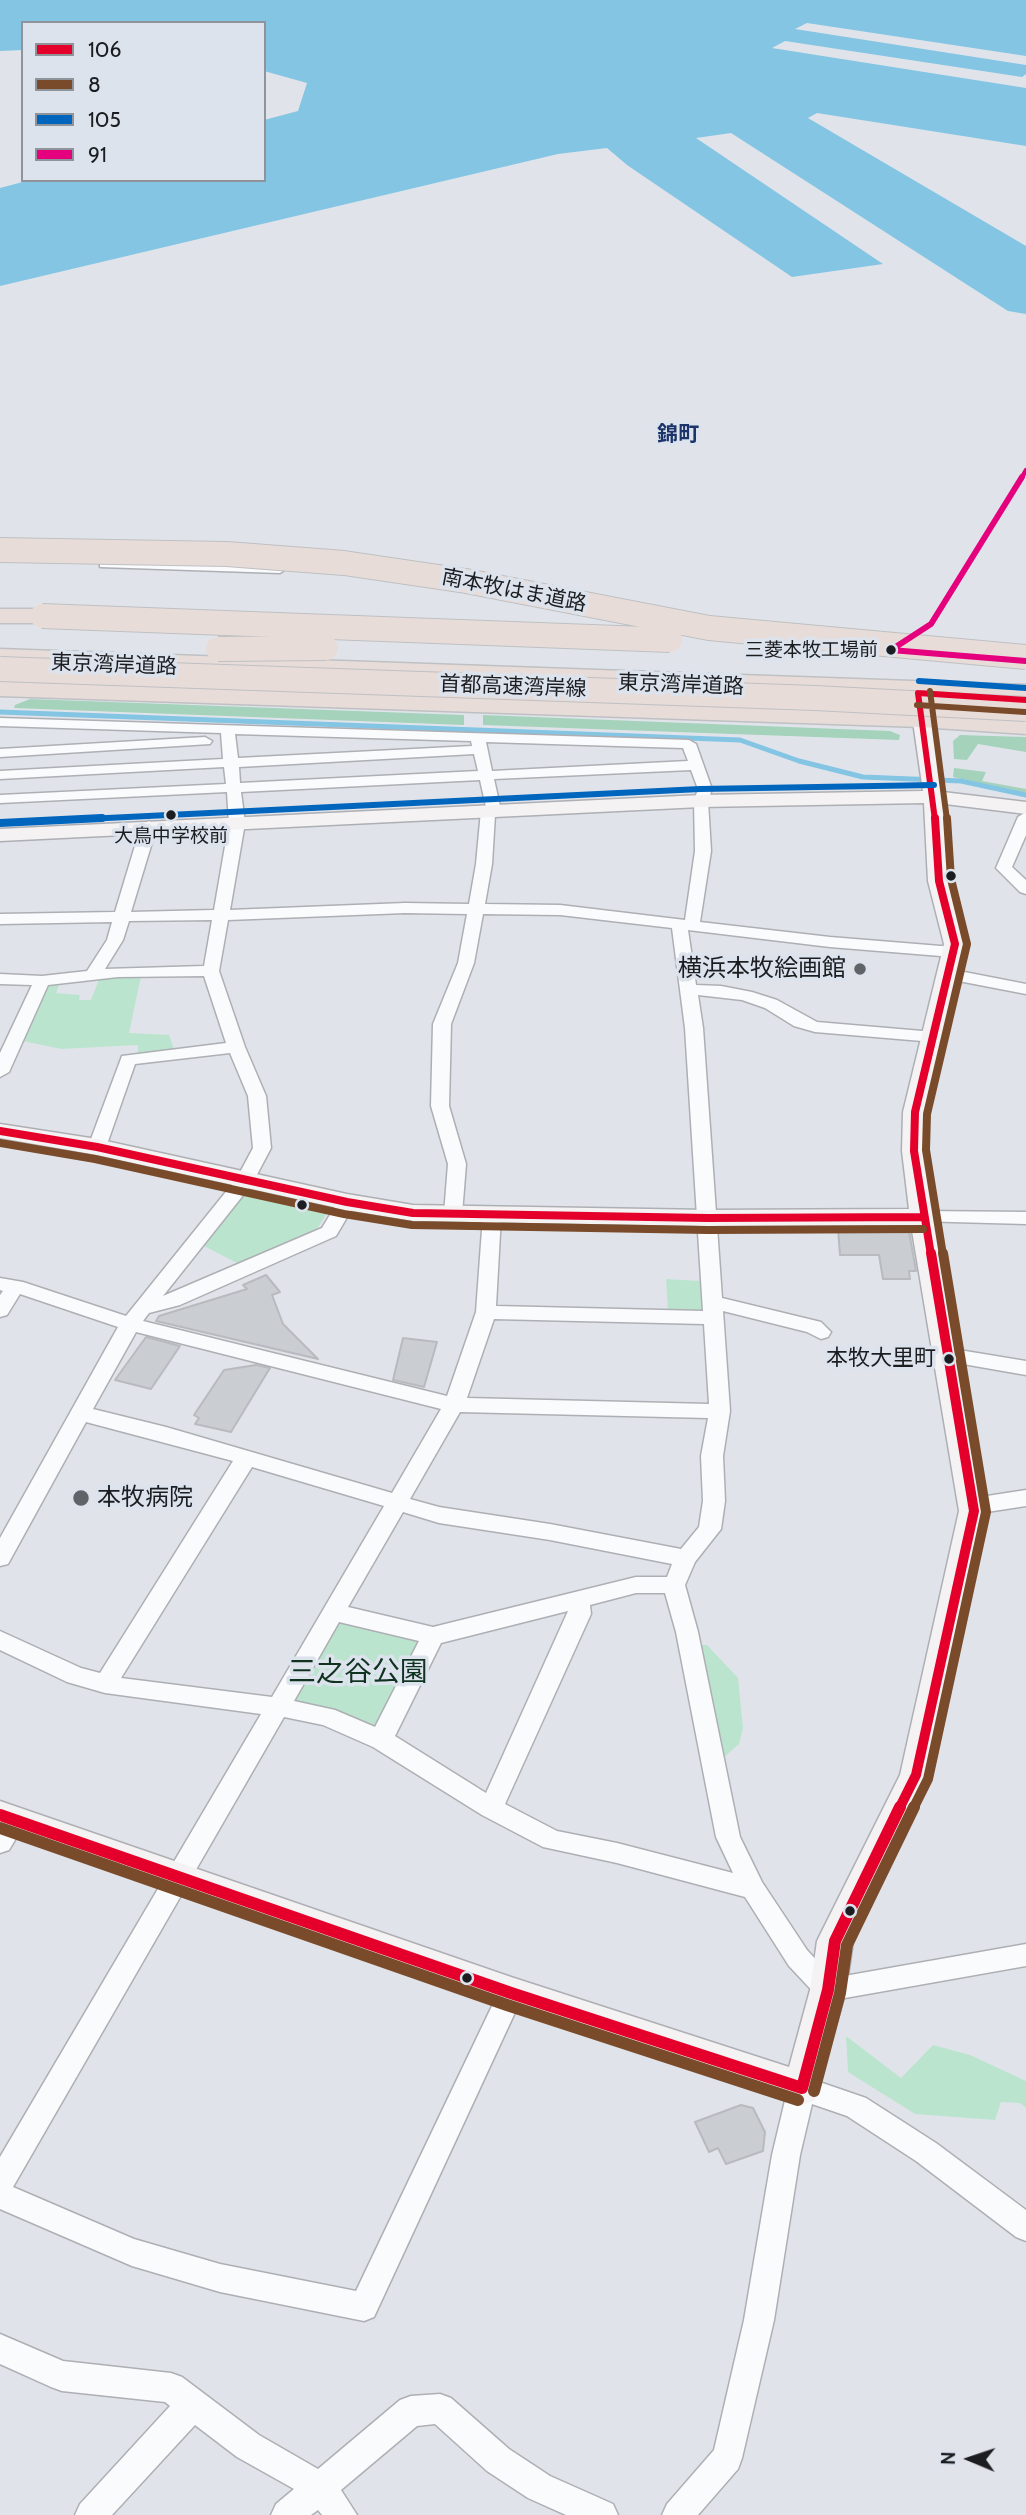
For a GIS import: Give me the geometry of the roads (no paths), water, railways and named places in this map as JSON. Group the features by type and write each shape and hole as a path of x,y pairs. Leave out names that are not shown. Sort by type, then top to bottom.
{"highway":[{"name":"南本牧はま道路","path":"0,552 186,553 344,563 466,580 709,628 808,639 988,653 1026,659"},
{"name":"南本牧はま道路","path":"0,552 335,573 440,587 601,618 681,630 1026,659"},
{"path":"0,615 590,636 759,646 1026,668"},
{"path":"1,663 75,649 291,649 477,639 563,638 988,653"},
{"name":"首都高速湾岸線","path":"1,663 1026,693"},
{"name":"首都高速湾岸線","path":"1,663 1026,709"},
{"name":"東京湾岸道路","path":"1,663 918,693 1026,700"},
{"name":"東京湾岸道路","path":"0,688 921,719 1026,726"}],"street":[{"path":"0,544 288,554 380,564 690,633 1026,659"},
{"path":"0,561 412,573"},
{"path":"678,2515 727,2458 759,2320 786,2155 828,1990 835,1941 916,1775 974,1506 923,1217 914,1129 915,1112 955,944 939,881 932,786 918,693"},
{"path":"0,722 229,735 479,744 689,744 705,789 701,801 703,851 686,925 688,990 694,1028 720,1410 712,1456 714,1501 710,1530 686,1558 674,1585 687,1632 728,1837 753,1889 798,1958 828,1990"},
{"path":"0,753 229,735"},
{"path":"0,1558 136,1316 245,1180 262,1148 257,1096 236,1047 211,971 237,823 229,735"},
{"path":"0,775 232,763 479,744"},
{"path":"453,1214 457,1164 440,1106 442,1024 466,963 484,864 491,811 488,775 479,744"},
{"path":"0,799 697,765"},
{"path":"0,835 701,801 932,786 1026,808"},
{"path":"1026,817 1004,868 1026,889"},
{"path":"93,974 115,940 149,826"},
{"path":"0,919 121,918 405,908 560,910 804,939 951,963 1026,989"},
{"path":"0,979 42,981 93,974 211,971"},
{"path":"0,1072 42,981"},
{"path":"688,990 721,991 747,996 771,1004 800,1022 815,1027 934,1037"},
{"path":"97,1147 128,1060 236,1047"},
{"path":"0,1131 97,1147 347,1202 412,1213 708,1218 1026,1218"},
{"path":"136,1316 329,1232 347,1202"},
{"path":"0,2183 454,1405 486,1312 492,1216"},
{"path":"0,1310 8,1285 136,1316 454,1405 720,1410"},
{"path":"486,1312 715,1310 814,1327 821,1332"},
{"path":"947,1355 1026,1368"},
{"path":"80,1413 247,1457 439,1515 551,1532 686,1558"},
{"path":"106,1684 247,1457"},
{"path":"974,1506 1026,1498"},
{"path":"334,1612 433,1636 636,1586 674,1585"},
{"path":"491,1808 580,1614 578,1602"},
{"path":"381,1740 433,1636"},
{"path":"0,1640 75,1676 106,1684 280,1707 327,1717 381,1740 491,1808 552,1840 617,1853 753,1889"},
{"path":"5,1826 180,1878 511,1993 856,2107 926,2152 1026,2227"},
{"path":"828,1990 1026,1955"},
{"path":"0,2195 132,2252 220,2278 364,2307 511,1993"},
{"path":"0,2349 62,2376 171,2388 248,2446 319,2486 341,2515"},
{"path":"91,2515 194,2404"},
{"path":"287,2515 411,2411 440,2409 498,2460 539,2487 602,2515"}],"water":[{"path":"0,0 1026,0 1026,56 807,23 795,29 1026,65 1026,74 1022,77 785,41 772,48 1026,88 1026,146 817,113 808,118 1026,246 1026,314 1008,311 731,133 696,138 883,264 792,277 627,165 607,148 558,154 0,286 0,188 22,182 266,182 266,119 298,111 307,83 266,72 266,21 21,21 21,50 0,51"}],"waterway":[{"path":"0,712 740,740 799,761 863,777 961,781 1026,795"}],"place":[{"name":"三菱本牧工場前","path":"891,650"},
{"name":"大鳥中学校前","path":"171,815"},
{"name":"横浜本牧絵画館","path":"860,969"},
{"name":"本牧大里町","path":"949,1359"},
{"name":"本牧病院","path":"81,1498"}],"district":[{"name":"錦町","path":"678,435"}],"park label":[{"name":"三之谷公園","path":"358,1673"}]}
